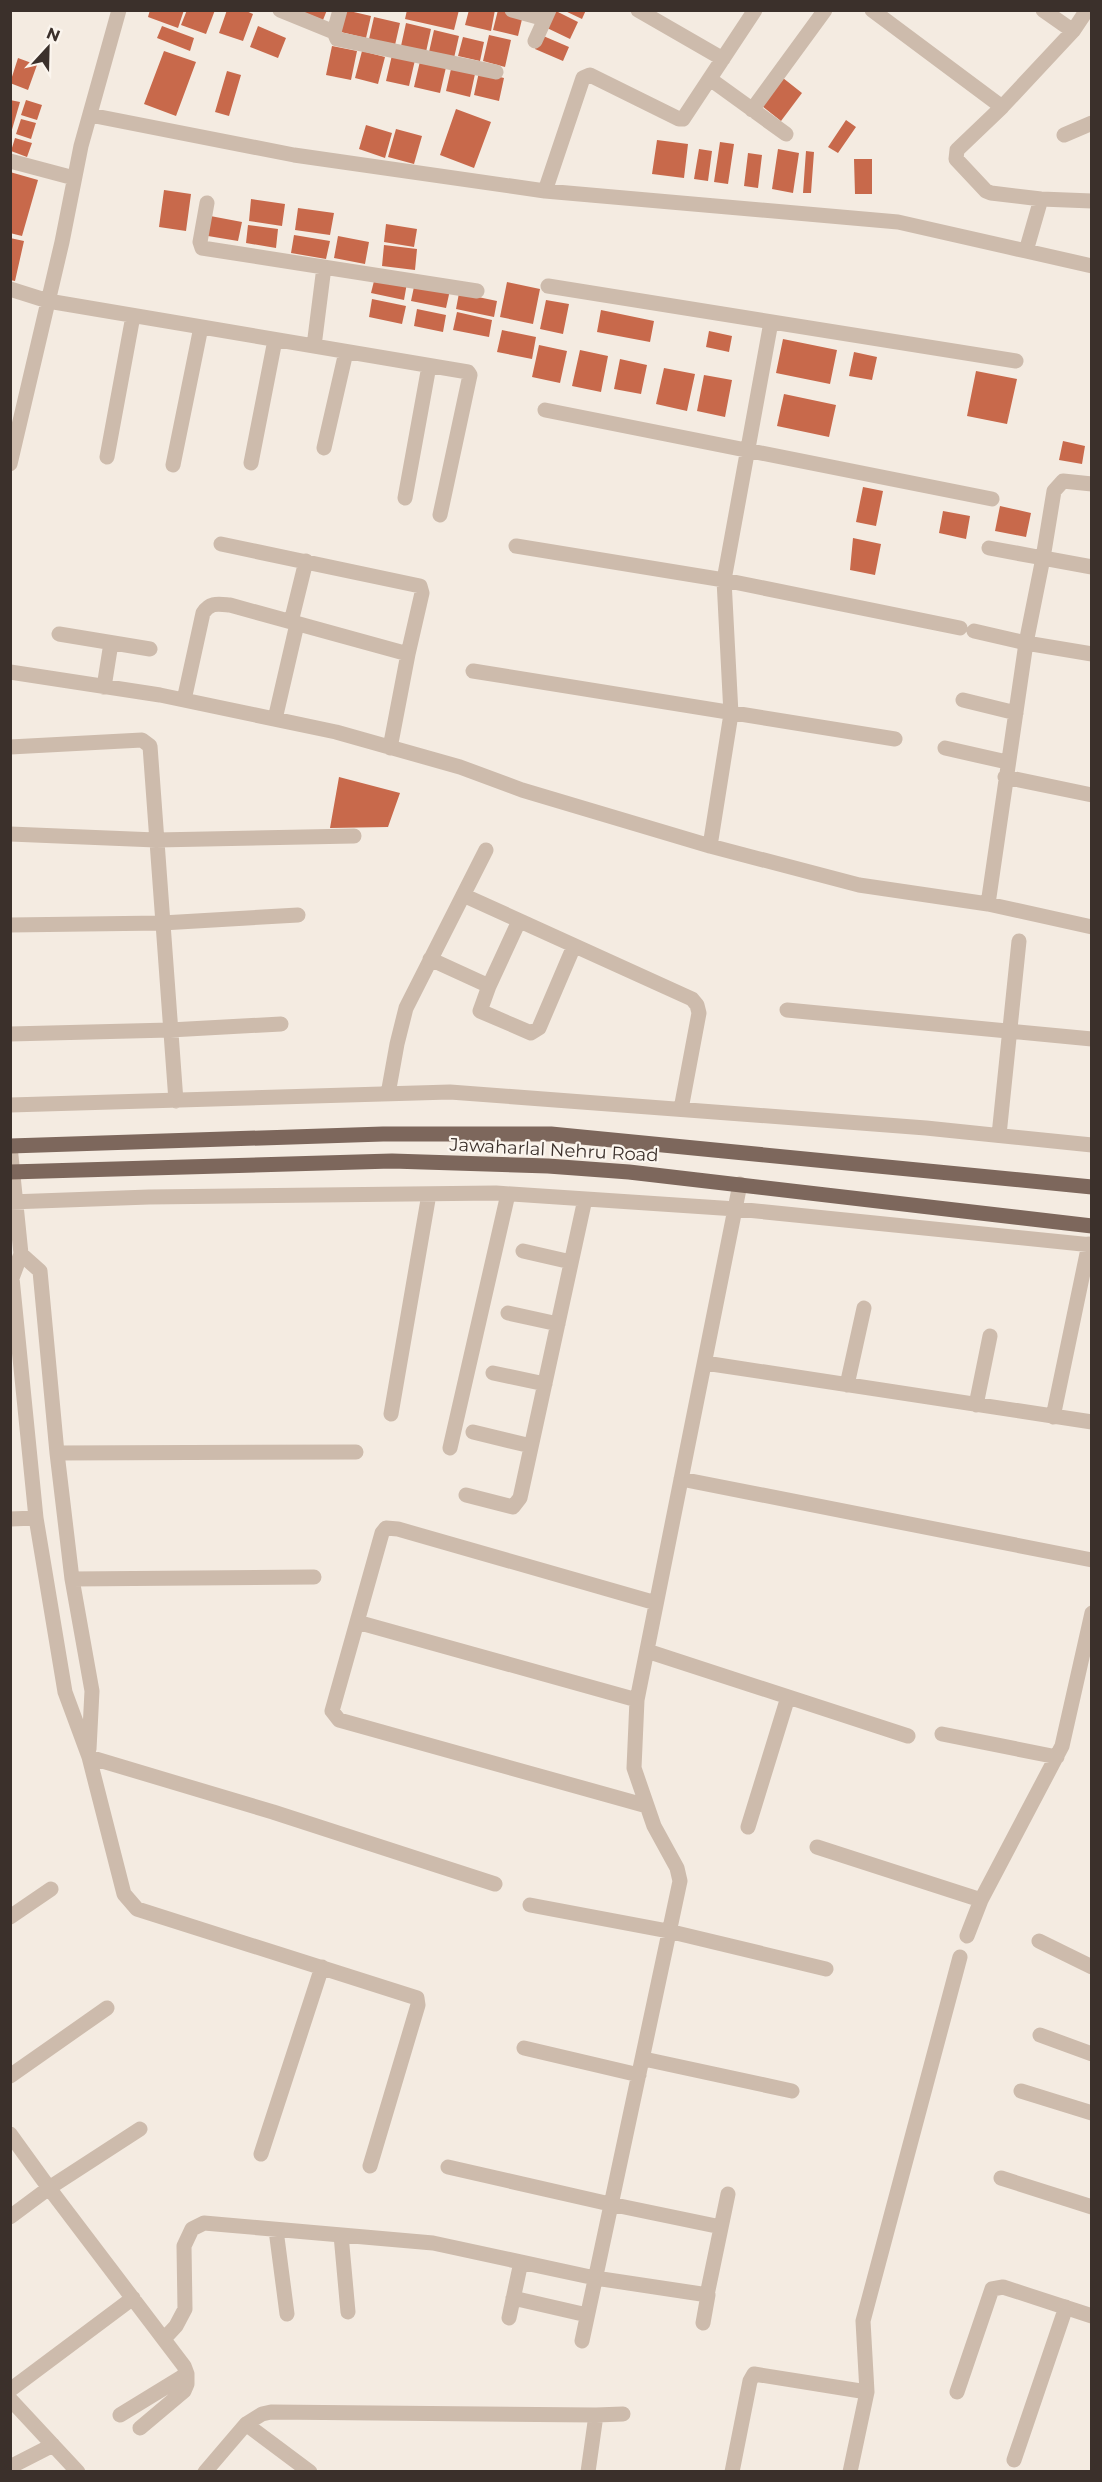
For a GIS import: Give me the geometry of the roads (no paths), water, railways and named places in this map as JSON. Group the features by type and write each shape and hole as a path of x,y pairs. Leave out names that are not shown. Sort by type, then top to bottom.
{"main road":[{"name":"Jawaharlal Nehru Road","path":"10,1146 383,1134 551,1134 1092,1187"},
{"name":"Jawaharlal Nehru Road","path":"12,1172 392,1161 560,1167 740,1184 1092,1226"}],"street":[{"path":"10,464 74,178 119,10"},
{"path":"280,10 334,32 340,39 496,72"},
{"path":"334,32 340,10"},
{"path":"512,10 547,15 535,41"},
{"path":"545,190 583,78 586,75 679,119 687,114 755,10"},
{"path":"752,110 825,10"},
{"path":"872,10 1002,107"},
{"path":"1043,10 1073,31"},
{"path":"1087,10 1073,31 1002,107 957,150 956,159 986,191 991,193 1041,199 1092,201"},
{"path":"641,11 723,59"},
{"path":"710,79 786,134"},
{"path":"90,115 294,155 545,190 898,222 1092,266"},
{"path":"1064,135 1092,123"},
{"path":"10,161 74,178"},
{"path":"1026,250 1041,199"},
{"path":"207,203 202,248 477,291"},
{"path":"314,346 324,267"},
{"path":"548,286 1016,360"},
{"path":"10,289 48,301 468,372 470,375 440,515"},
{"path":"106,457 133,316"},
{"path":"710,846 731,714 723,580 771,322"},
{"path":"173,465 201,327"},
{"path":"251,464 275,339"},
{"path":"324,448 346,352"},
{"path":"405,498 429,366"},
{"path":"545,410 992,499"},
{"path":"988,904 1026,643 1054,491 1063,481 1092,484"},
{"path":"221,544 420,586 422,593 390,748"},
{"path":"516,546 723,580 1026,643 1092,654"},
{"path":"988,548 1092,567"},
{"path":"275,719 306,561"},
{"path":"184,700 203,613 207,607 215,603 230,605 408,654"},
{"path":"59,634 150,650"},
{"path":"104,687 111,643"},
{"path":"474,671 896,739"},
{"path":"10,672 184,700 275,719 390,748 710,846 859,885 988,904 1092,927"},
{"path":"963,700 1016,713"},
{"path":"10,747 146,742 150,746 176,1101"},
{"path":"945,748 1092,795"},
{"path":"10,834 156,840 354,836"},
{"path":"388,1094 406,1008 486,850"},
{"path":"463,895 692,999 699,1013 681,1109"},
{"path":"10,925 162,923 298,915"},
{"path":"519,921 480,1011 531,1033 535,1032 539,1028 574,946"},
{"path":"999,1135 1019,941"},
{"path":"430,959 489,986"},
{"path":"787,1011 1092,1039"},
{"path":"10,1034 170,1030 281,1024"},
{"path":"10,1105 450,1092 999,1135 1092,1145"},
{"path":"10,1146 21,1254 12,1278 17,1399 65,1692 89,1757 124,1894 138,1909 412,1995 419,2001 370,2166"},
{"path":"582,2341 610,2204 644,2059 679,1875 661,1841 647,1806 634,1768 633,1745 637,1700 740,1184"},
{"path":"391,1414 429,1194"},
{"path":"14,1202 149,1197 508,1194 735,1209 1090,1245 1053,1417"},
{"path":"450,1448 508,1194"},
{"path":"466,1495 507,1507 518,1504 585,1199"},
{"path":"523,1251 571,1262"},
{"path":"21,1254 40,1271 57,1453 72,1579 92,1691 89,1757"},
{"path":"847,1385 864,1308"},
{"path":"508,1313 558,1324"},
{"path":"976,1405 990,1336"},
{"path":"705,1363 1092,1422"},
{"path":"493,1373 545,1384"},
{"path":"473,1432 531,1446"},
{"path":"57,1453 356,1452"},
{"path":"681,1479 1092,1560"},
{"path":"10,1519 36,1518"},
{"path":"647,1806 334,1717 332,1712 382,1533 386,1528 391,1527 656,1603"},
{"path":"72,1579 314,1577"},
{"path":"967,1936 981,1900 1057,1757 1066,1733 1092,1613"},
{"path":"357,1622 637,1700"},
{"path":"647,1652 908,1736"},
{"path":"748,1827 788,1697"},
{"path":"942,1734 1057,1757"},
{"path":"89,1757 273,1812 495,1884"},
{"path":"817,1847 981,1900"},
{"path":"10,1917 51,1889"},
{"path":"530,1905 668,1931 826,1969"},
{"path":"1040,1941 1092,1966"},
{"path":"850,2472 867,2392 863,2321 960,1957"},
{"path":"261,2154 322,1967"},
{"path":"10,2076 106,2008"},
{"path":"1040,2035 1092,2054"},
{"path":"524,2048 639,2075"},
{"path":"644,2059 792,2091"},
{"path":"1021,2091 1092,2113"},
{"path":"10,2217 140,2129"},
{"path":"10,2134 184,2366 187,2374 184,2391 140,2428"},
{"path":"448,2167 721,2227"},
{"path":"1000,2178 1092,2207"},
{"path":"703,2323 728,2194"},
{"path":"164,2339 176,2326 185,2309 184,2246 192,2229 204,2223 433,2243 595,2278 707,2295"},
{"path":"276,2230 288,2314"},
{"path":"340,2235 348,2312"},
{"path":"508,2318 521,2262"},
{"path":"957,2392 992,2289 1003,2287 1092,2316"},
{"path":"10,2390 133,2298"},
{"path":"513,2298 587,2315"},
{"path":"1014,2460 1066,2307"},
{"path":"120,2415 187,2374"},
{"path":"732,2472 750,2381 754,2374 867,2392"},
{"path":"10,2399 78,2472"},
{"path":"205,2472 246,2424 262,2414 271,2412 623,2414"},
{"path":"588,2472 596,2415"},
{"path":"246,2424 310,2472"},
{"path":"10,2467 53,2445"}]}
